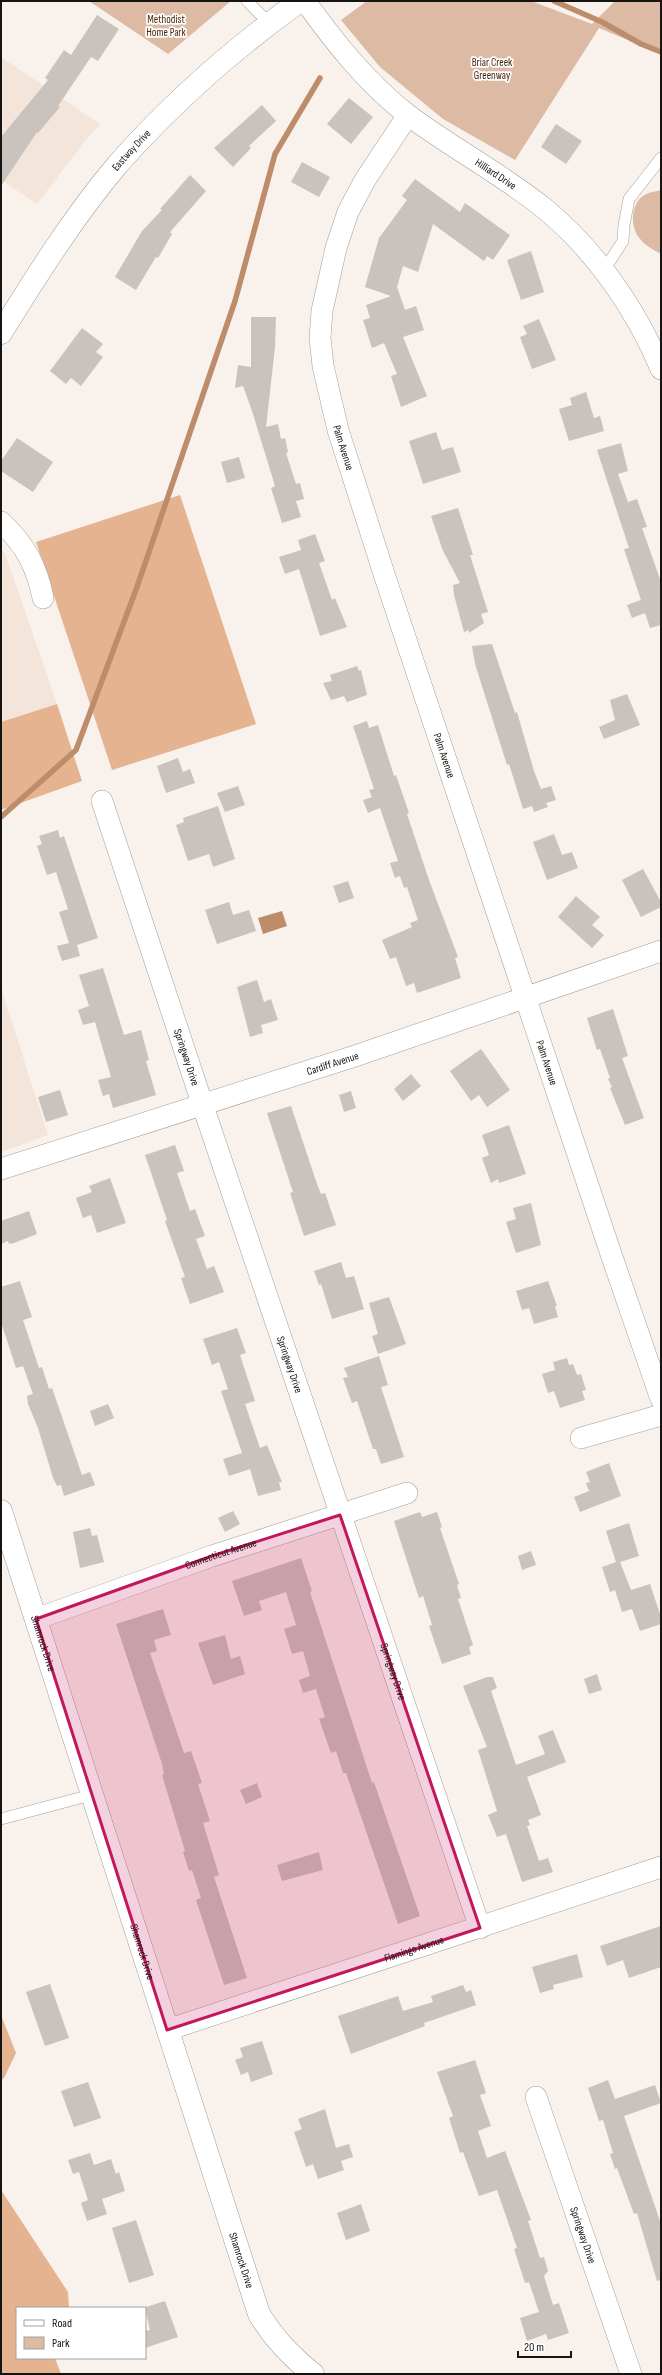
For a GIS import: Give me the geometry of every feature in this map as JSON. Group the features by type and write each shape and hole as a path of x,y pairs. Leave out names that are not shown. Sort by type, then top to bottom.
{"street":[{"name":"Eastway Drive","path":"1,333 73,222 118,165 174,104 222,61 269,23 300,1"},
{"name":"Hilliard Drive","path":"305,1 349,58 379,90 408,115 545,209 579,243 601,268 636,320 661,369"},
{"name":"Palm Avenue","path":"408,115 364,180 348,212 336,248 322,311 320,338 323,366 340,436 525,998 661,1399"},
{"path":"1,522 26,552 38,574 43,598"},
{"name":"Springway Drive","path":"102,801 202,1106 480,1928"},
{"name":"Cardiff Avenue","path":"1,1169 202,1106 661,951"},
{"path":"581,1438 661,1415"},
{"name":"Connecticut Avenue","path":"36,1619 212,1556 407,1493"},
{"name":"Shamrock Drive","path":"1,1511 259,2314 270,2333 287,2352 313,2374"},
{"name":"Flamingo Avenue","path":"167,2030 480,1928 661,1867"},
{"name":"Springway Drive","path":"536,2097 631,2374"}],"lane":[{"path":"247,1 269,23"},
{"path":"601,268 610,261 623,241 624,225 629,199 661,158"},
{"path":"1,1819 91,1795"}],"highlighted area":[{"path":"340,1515 480,1928 167,2030 36,1619 212,1556"}],"shaded area":[{"path":"1,57 100,124 84,142 37,204 1,180"},
{"path":"180,495 256,724 112,770 36,542"},
{"path":"1,549 6,556 57,704 1,722"},
{"path":"57,704 82,781 1,810 1,722"},
{"path":"282,911 287,926 263,934 258,918"},
{"path":"1,988 48,1135 1,1152"},
{"path":"1,2015 16,2053 4,2078 1,2080"},
{"path":"1,2190 68,2292 69,2307 16,2307 16,2359 55,2359 61,2374 1,2374"}],"green space":[{"name":"Methodist Home Park","path":"89,1 231,1 168,54"},
{"name":"Briar Creek Greenway","path":"367,1 531,1 592,24 615,1 661,1 661,49 642,46 599,28 515,160 443,119 380,67 341,20"},
{"path":"661,190 661,254 650,248 637,235 633,224 633,217 636,205 643,196"}],"building":[{"path":"97,15 119,29 98,61 91,57 58,106 60,107 38,133 37,132 1,186 1,137 48,80 45,78 64,50 71,55"},
{"path":"349,98 373,117 351,144 327,124"},
{"path":"262,105 276,121 249,146 251,148 233,167 214,148"},
{"path":"556,124 582,141 566,164 541,147"},
{"path":"302,162 330,177 319,197 291,182"},
{"path":"190,175 206,191 170,232 172,234 158,258 156,257 136,290 115,277 142,231 162,210 160,209"},
{"path":"415,179 460,212 465,203 510,235 493,260 487,256 484,261 433,224 418,272 403,266 397,287 405,310 416,306 424,330 403,337 427,396 401,407 391,376 397,374 384,343 372,348 363,320 370,318 366,305 391,296 365,287 379,238 407,200 402,196"},
{"path":"531,251 544,292 521,300 507,260"},
{"path":"251,317 276,317 275,347 266,427 278,424 281,439 285,438 288,452 286,453 296,484 300,483 304,499 296,501 301,517 282,523 271,488 275,486 252,411 243,386 235,388 238,365 251,367"},
{"path":"539,319 556,360 532,369 520,337 527,334 523,326"},
{"path":"82,328 103,344 96,352 103,357 81,386 71,378 66,384 50,371"},
{"path":"586,392 594,418 600,416 604,431 569,441 559,409 572,405 570,398"},
{"path":"436,432 442,450 453,447 461,472 423,484 409,441"},
{"path":"17,438 53,462 33,492 1,471 1,461"},
{"path":"621,443 628,471 618,474 628,502 637,499 647,527 642,528 661,582 661,625 650,628 645,613 632,618 627,605 641,600 624,549 629,548 597,450"},
{"path":"239,457 245,478 227,483 221,462"},
{"path":"458,508 473,555 470,555 488,612 481,614 484,623 469,633 469,630 464,632 454,595 453,585 460,583 443,551 431,516"},
{"path":"315,534 325,561 319,563 332,600 335,598 347,627 320,636 299,569 285,574 279,557 301,550 298,540"},
{"path":"492,644 515,713 517,712 534,771 541,789 551,786 556,800 546,803 548,807 534,812 532,806 523,809 509,764 507,765 475,664 472,646"},
{"path":"357,666 359,671 361,670 367,695 347,702 344,696 331,700 323,683 332,681 330,675"},
{"path":"627,694 640,725 604,739 599,727 615,720 610,700"},
{"path":"367,721 369,728 378,725 394,776 396,775 409,813 407,814 429,880 458,957 455,958 461,978 417,993 414,983 406,986 396,957 390,959 382,940 412,927 410,923 418,920 407,887 404,888 400,876 395,878 390,863 398,861 380,808 368,813 363,800 372,797 369,790 374,789 353,726"},
{"path":"178,758 183,772 190,769 195,783 166,793 157,766"},
{"path":"238,786 245,805 225,812 217,793"},
{"path":"218,806 235,859 213,867 209,854 188,861 176,825 184,822 183,818"},
{"path":"58,830 60,838 64,836 98,938 77,945 80,956 62,961 57,946 69,943 59,912 68,909 56,872 47,875 37,846 42,844 39,836"},
{"path":"554,834 562,855 572,852 578,868 547,880 533,842"},
{"path":"643,869 661,902 661,907 641,917 622,880"},
{"path":"348,881 354,898 339,903 333,886"},
{"path":"576,896 600,917 592,925 604,935 592,948 558,917"},
{"path":"229,902 233,915 249,910 256,931 217,944 205,910"},
{"path":"103,968 124,1035 141,1030 149,1060 146,1061 156,1095 113,1108 109,1094 103,1096 98,1080 111,1077 95,1022 83,1025 78,1010 89,1006 79,975"},
{"path":"257,980 264,1002 271,999 278,1020 261,1025 263,1033 250,1037 237,987"},
{"path":"613,1009 628,1056 622,1058 644,1118 625,1125 610,1088 612,1087 608,1079 610,1078 600,1049 597,1050 587,1018"},
{"path":"481,1049 510,1090 487,1107 479,1095 471,1101 450,1071"},
{"path":"411,1074 421,1086 403,1101 394,1089"},
{"path":"60,1090 68,1115 46,1122 38,1097"},
{"path":"351,1091 356,1108 344,1112 339,1095"},
{"path":"291,1106 317,1184 321,1194 325,1193 336,1225 304,1236 290,1193 293,1192 267,1113"},
{"path":"509,1125 526,1174 499,1183 498,1179 491,1183 482,1158 489,1155 482,1135"},
{"path":"175,1145 184,1171 177,1173 190,1211 195,1209 205,1236 196,1239 207,1269 214,1266 224,1292 190,1304 181,1278 185,1277 165,1221 167,1220 145,1155"},
{"path":"110,1178 126,1223 97,1233 91,1215 83,1218 76,1198 92,1192 89,1186"},
{"path":"531,1203 541,1245 516,1253 506,1222 516,1219 513,1208"},
{"path":"29,1211 37,1234 14,1243 9,1244 8,1241 1,1244 1,1221"},
{"path":"341,1262 346,1278 354,1276 364,1309 332,1319 321,1284 319,1285 314,1271"},
{"path":"20,1281 32,1317 23,1320 39,1368 42,1367 49,1389 52,1388 82,1475 90,1472 95,1485 64,1496 61,1485 57,1486 53,1478 38,1428 28,1404 27,1396 33,1394 23,1366 16,1368 1,1322 1,1287"},
{"path":"548,1281 557,1306 555,1306 558,1317 534,1324 529,1308 522,1310 516,1291"},
{"path":"389,1297 406,1344 378,1354 372,1336 378,1334 369,1303"},
{"path":"237,1328 246,1353 240,1355 255,1401 245,1404 260,1448 267,1445 282,1482 279,1482 281,1490 258,1496 250,1469 229,1476 223,1459 242,1453 221,1391 228,1389 219,1362 212,1365 203,1339"},
{"path":"379,1356 388,1385 381,1387 404,1457 381,1464 376,1449 373,1449 357,1401 352,1403 343,1378 348,1377 344,1368"},
{"path":"567,1358 569,1365 573,1364 577,1375 581,1374 586,1390 582,1391 585,1400 560,1408 554,1391 548,1393 542,1374 555,1370 553,1362"},
{"path":"108,1404 114,1418 95,1426 90,1411"},
{"path":"609,1463 621,1496 580,1512 574,1497 589,1491 586,1483 590,1482 586,1472"},
{"path":"233,1511 240,1524 225,1532 218,1518"},
{"path":"420,1512 422,1517 437,1512 442,1527 440,1528 459,1584 457,1585 461,1598 458,1599 473,1645 469,1647 471,1654 442,1664 429,1626 432,1625 423,1596 419,1598 394,1521"},
{"path":"629,1523 639,1556 620,1562 631,1590 650,1584 661,1617 661,1624 640,1631 632,1609 622,1612 615,1590 610,1592 602,1567 616,1562 606,1531"},
{"path":"90,1528 92,1536 97,1535 104,1562 80,1568 73,1532"},
{"path":"531,1551 536,1565 522,1570 518,1556"},
{"path":"301,1558 312,1591 310,1592 372,1783 374,1782 420,1916 398,1924 346,1773 343,1773 336,1751 331,1753 319,1719 325,1717 316,1689 303,1693 299,1680 310,1676 303,1651 292,1654 284,1629 296,1625 286,1592 259,1601 262,1610 244,1616 232,1581"},
{"path":"163,1609 171,1635 154,1640 157,1651 150,1653 184,1753 191,1751 202,1783 198,1784 210,1821 203,1823 219,1875 214,1877 247,1978 224,1985 196,1900 201,1898 192,1870 189,1871 183,1852 185,1851 162,1775 164,1774 162,1764 116,1624"},
{"path":"225,1635 231,1659 240,1656 245,1674 213,1685 198,1643"},
{"path":"597,1674 602,1690 589,1694 584,1679"},
{"path":"487,1677 493,1677 497,1688 491,1691 516,1765 545,1754 538,1736 553,1730 566,1762 527,1777 541,1815 528,1820 530,1825 527,1826 539,1861 548,1858 553,1872 522,1882 506,1834 497,1837 488,1815 497,1811 478,1750 487,1747 463,1686"},
{"path":"257,1783 262,1797 246,1804 240,1790"},
{"path":"319,1852 323,1870 282,1881 277,1865"},
{"path":"661,1926 661,1967 629,1978 623,1960 607,1966 600,1946"},
{"path":"577,1954 583,1977 553,1985 554,1989 540,1993 532,1967"},
{"path":"50,1984 69,2038 45,2046 26,1992"},
{"path":"463,1985 466,1992 471,1990 476,2005 424,2023 425,2026 351,2054 338,2016 398,1996 403,2011 433,2002 431,1996"},
{"path":"262,2041 273,2074 251,2082 248,2072 241,2075 235,2060 243,2057 240,2048"},
{"path":"475,2060 486,2093 480,2095 491,2126 478,2131 487,2158 505,2151 531,2220 528,2221 540,2258 544,2257 548,2271 544,2276 553,2305 559,2303 569,2333 548,2340 546,2334 527,2341 520,2318 539,2312 529,2282 525,2283 514,2249 517,2248 497,2190 479,2196 463,2152 460,2153 449,2118 453,2116 437,2072"},
{"path":"608,2080 615,2099 655,2085 661,2103 624,2116 661,2224 661,2280 657,2281 637,2213 634,2214 617,2168 615,2169 610,2154 613,2153 603,2120 599,2121 588,2088"},
{"path":"88,2082 101,2118 74,2127 61,2091"},
{"path":"325,2109 336,2148 349,2144 353,2157 341,2161 344,2170 318,2179 313,2164 306,2167 294,2132 302,2129 298,2119"},
{"path":"90,2153 94,2165 111,2159 116,2174 119,2172 125,2191 102,2199 107,2214 87,2221 81,2203 88,2200 79,2172 73,2174 68,2160"},
{"path":"361,2204 370,2231 346,2240 337,2213"},
{"path":"136,2220 154,2275 129,2283 112,2228"},
{"path":"165,2301 178,2337 146,2348 146,2331 150,2330 146,2307"}],"waterway":[{"path":"554,1 602,22 641,44 661,52"},
{"path":"1,817 76,750 137,587 235,301 275,154 320,78"}]}
